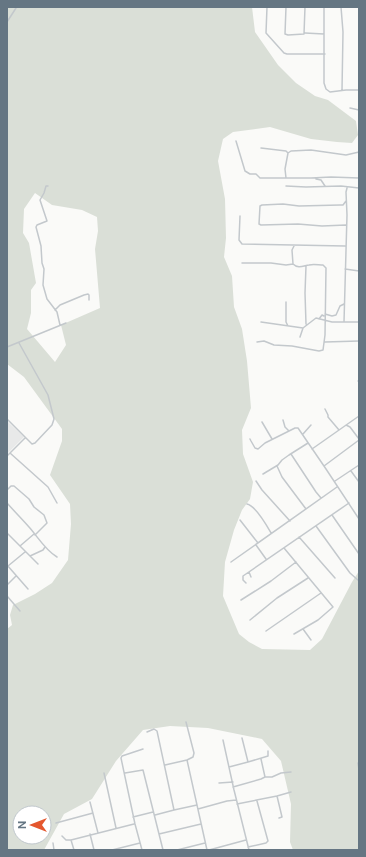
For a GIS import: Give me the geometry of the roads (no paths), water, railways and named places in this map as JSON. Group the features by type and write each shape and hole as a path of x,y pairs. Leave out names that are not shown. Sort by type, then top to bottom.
{"street":[{"path":"267,7 266,33 284,53 325,54"},
{"path":"286,7 286,34 324,34"},
{"path":"305,7 305,33"},
{"path":"324,7 324,82 326,89 330,92 359,90"},
{"path":"341,7 343,32 342,90"},
{"path":"7,22 16,8"},
{"path":"350,108 359,110"},
{"path":"236,141 243,169 248,173 256,174 261,178 359,178"},
{"path":"261,148 288,152 311,150 346,155 359,152"},
{"path":"286,178 285,169 288,152"},
{"path":"318,179 321,180 325,186"},
{"path":"48,186 46,186 40,200 47,221 37,225 36,227 42,250 44,269 42,283 47,300 55,310 60,325"},
{"path":"286,186 341,186 347,188 359,188"},
{"path":"344,322 347,188"},
{"path":"346,192 351,188"},
{"path":"345,226 259,224 260,207 262,205 343,205 346,202"},
{"path":"343,205 346,208"},
{"path":"240,216 239,240 241,244 346,246"},
{"path":"292,264 292,250 294,246"},
{"path":"242,263 292,264 295,267 310,265 325,266 326,305 324,315 323,349 321,351 292,346 274,345 264,341 257,342"},
{"path":"306,266 305,318 307,324"},
{"path":"345,269 359,271"},
{"path":"55,310 60,305 84,295 88,294 89,300"},
{"path":"286,302 286,322 288,326"},
{"path":"319,319 322,315 332,316 336,314 340,306 345,303"},
{"path":"300,337 303,328 316,319 332,322 359,322"},
{"path":"261,322 303,328"},
{"path":"7,347 60,325 66,324"},
{"path":"324,342 359,341"},
{"path":"7,419 30,443 35,443 54,420 48,394 19,343"},
{"path":"324,409 328,417 339,430"},
{"path":"312,449 359,416"},
{"path":"283,420 286,427 290,431"},
{"path":"262,422 272,439"},
{"path":"302,434 311,425"},
{"path":"324,466 359,440 350,427 346,425"},
{"path":"250,439 256,449 272,439 297,428 359,519"},
{"path":"7,456 26,438"},
{"path":"263,474 277,466 282,460 308,443"},
{"path":"10,453 48,487 56,503"},
{"path":"291,454 321,498"},
{"path":"335,482 359,465"},
{"path":"277,466 282,477 306,509"},
{"path":"351,471 359,482"},
{"path":"256,481 262,490 290,521"},
{"path":"7,490 11,486 14,486 45,516 47,523 20,546"},
{"path":"231,562 256,546 271,533 337,487"},
{"path":"7,503 35,534 45,548 57,557"},
{"path":"246,584 242,577 349,503"},
{"path":"247,504 254,509 271,533"},
{"path":"332,515 359,554"},
{"path":"240,520 258,544"},
{"path":"315,526 333,547 350,573 359,581"},
{"path":"7,533 38,564"},
{"path":"299,537 335,578"},
{"path":"256,546 266,559"},
{"path":"30,556 45,548"},
{"path":"284,548 308,578 325,596 333,608 294,634"},
{"path":"25,552 8,566 28,590"},
{"path":"241,600 271,581 296,562"},
{"path":"249,572 251,577"},
{"path":"7,585 16,576"},
{"path":"250,620 278,598 308,578"},
{"path":"266,631 320,592"},
{"path":"7,596 20,611"},
{"path":"303,629 311,640"},
{"path":"164,765 187,760 193,757 194,753 186,722"},
{"path":"147,732 154,729 157,731 174,810"},
{"path":"242,738 248,762"},
{"path":"223,740 249,850"},
{"path":"142,850 133,817 121,758 122,756 143,749"},
{"path":"229,767 261,759 268,756 268,751"},
{"path":"261,759 265,777"},
{"path":"187,760 198,805 205,843 208,850 246,840"},
{"path":"358,763 359,770"},
{"path":"125,774 144,770 154,815 164,850"},
{"path":"233,787 265,777 272,777 291,772"},
{"path":"104,773 116,828"},
{"path":"219,783 233,782"},
{"path":"238,804 257,801 291,792"},
{"path":"277,796 282,817 279,818"},
{"path":"198,809 236,800"},
{"path":"248,847 266,843 268,841 257,801"},
{"path":"90,802 98,832"},
{"path":"154,815 198,805"},
{"path":"133,817 154,812"},
{"path":"56,823 93,813"},
{"path":"62,836 66,840 71,840 98,832 135,824"},
{"path":"159,834 201,824"},
{"path":"90,834 94,850"},
{"path":"71,840 74,850"},
{"path":"53,843 54,850"},
{"path":"112,850 140,843"},
{"path":"177,850 205,843"}]}
